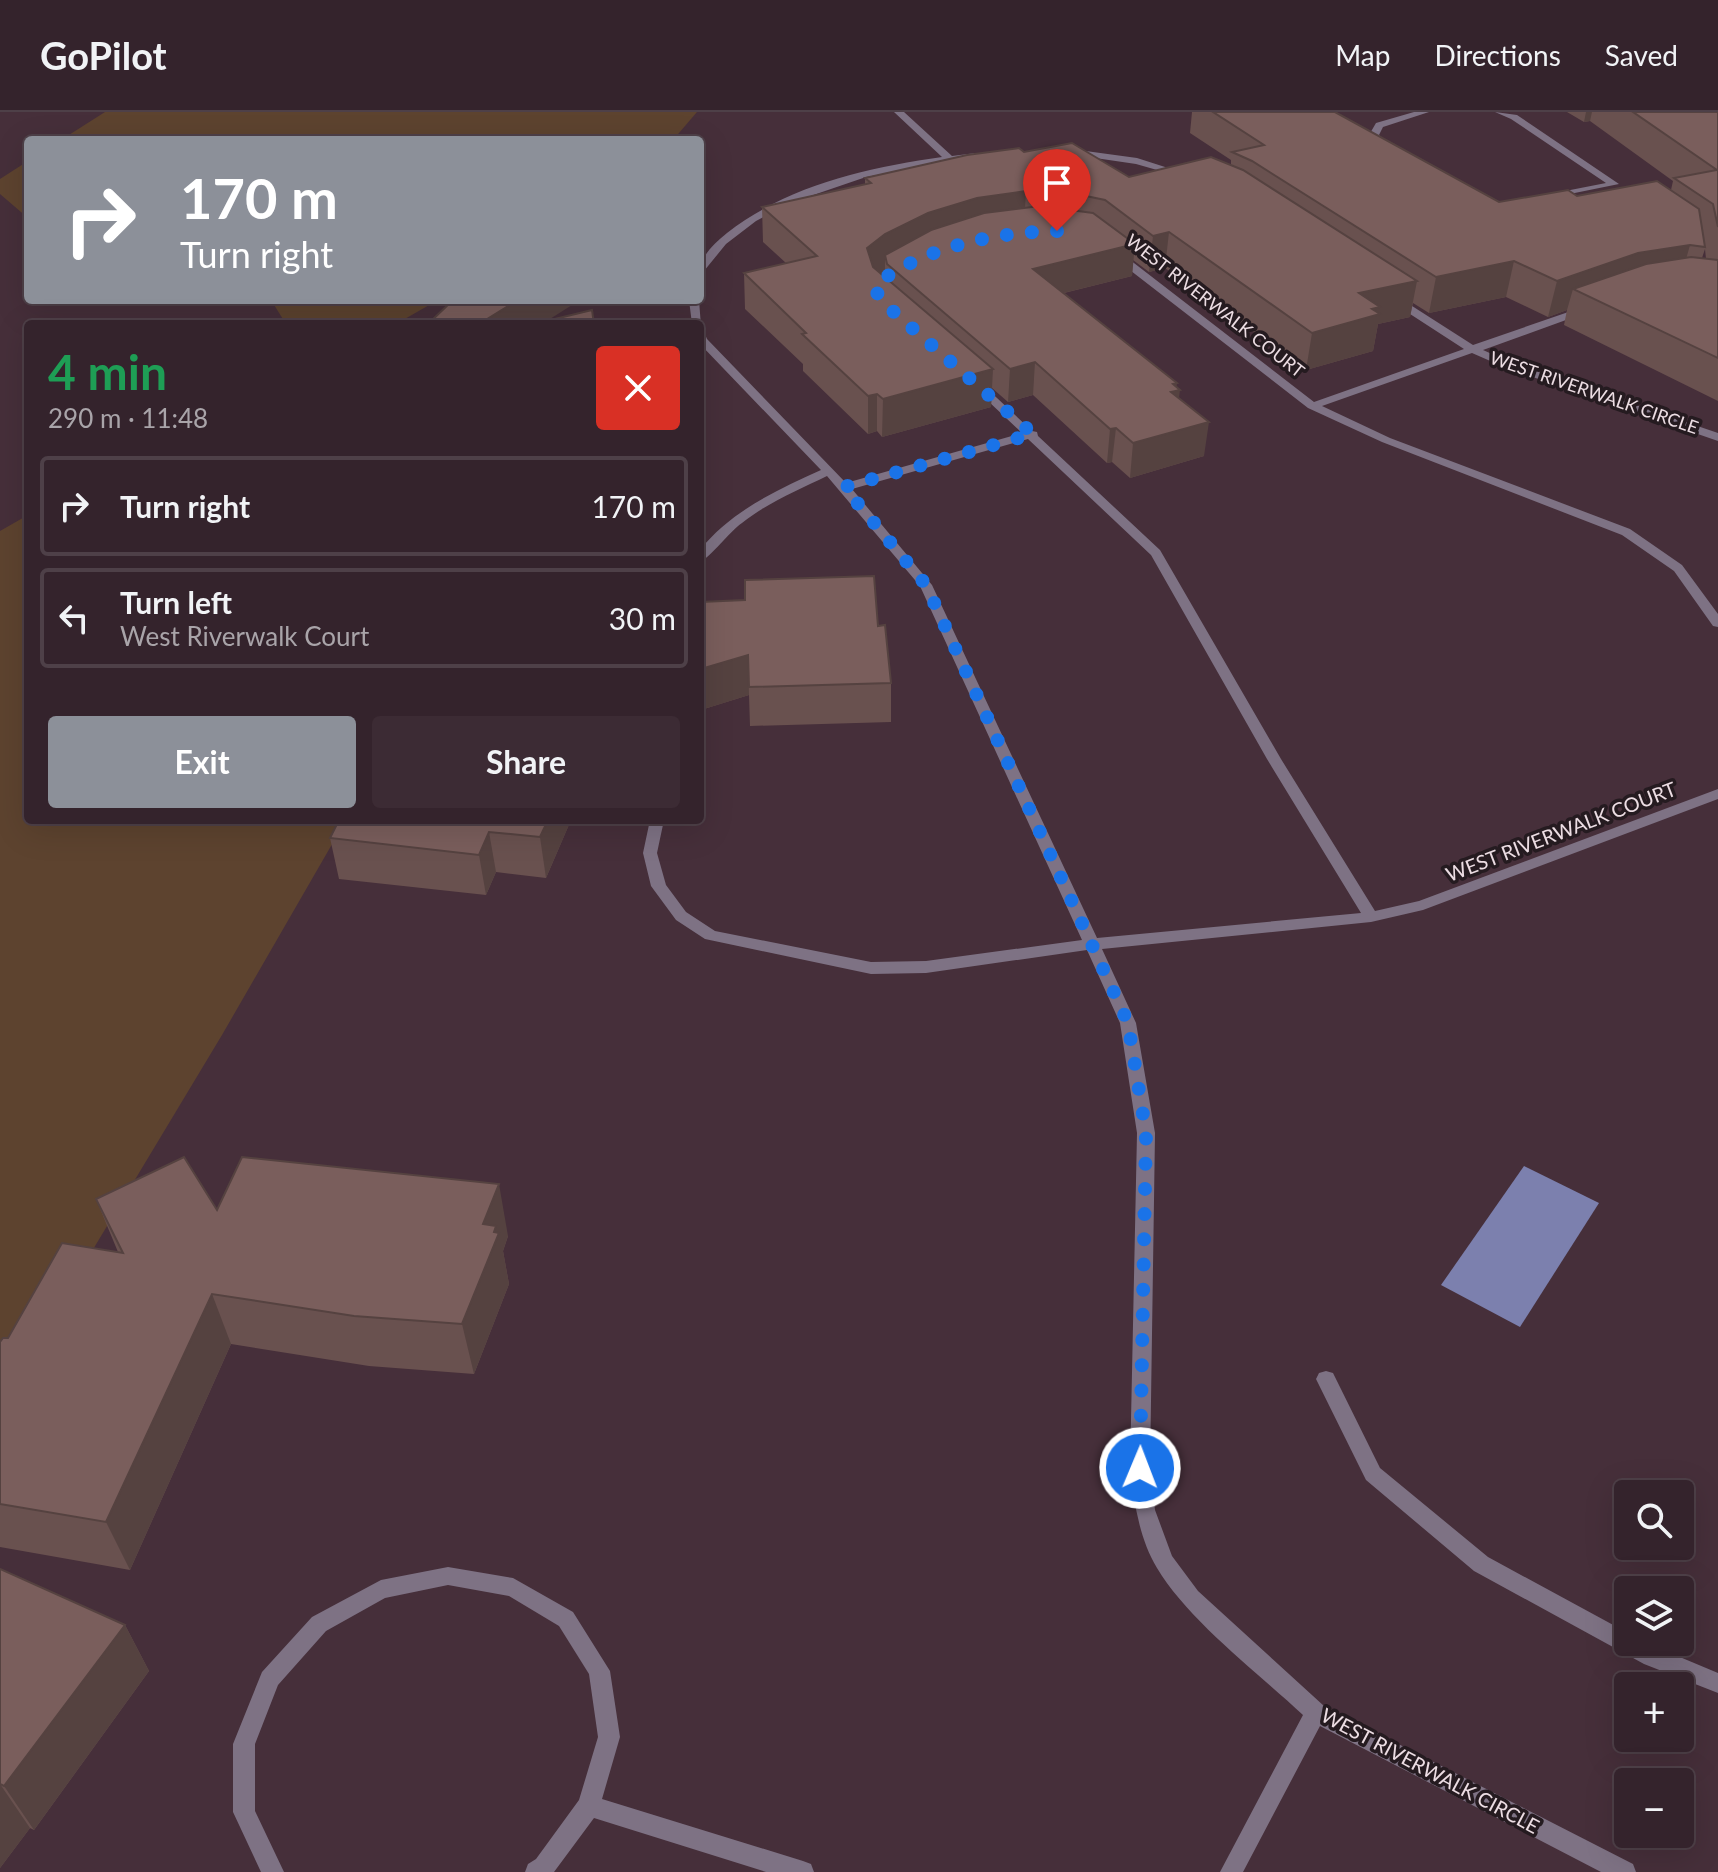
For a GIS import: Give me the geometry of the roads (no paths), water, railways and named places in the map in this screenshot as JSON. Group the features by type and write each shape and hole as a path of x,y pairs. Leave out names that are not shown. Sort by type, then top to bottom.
{"street":[{"path":"899,112 949,158"},
{"path":"1397,154 1374,135 1379,125 1424,112"},
{"path":"1500,112 1514,117 1627,193"},
{"path":"1062,152 1137,161 1196,178"},
{"path":"704,264 728,235 791,198 842,182 949,158 990,155"},
{"path":"1545,197 1614,184"},
{"name":"WEST RIVERWALK COURT","path":"1109,249 1312,406 1386,440 1626,532 1678,568 1718,623"},
{"name":"WEST RIVERWALK CIRCLE","path":"1390,296 1470,348 1518,369 1718,437"},
{"name":"WEST RIVERWALK CIRCLE","path":"1470,348 1604,304"},
{"name":"WEST RIVERWALK CIRCLE","path":"704,338 844,487 926,585 1128,1023 1146,1133 1140,1468 1145,1510 1164,1561 1191,1598 1316,1713 1625,1872"},
{"path":"1312,406 1470,348"},
{"path":"962,372 1033,434 1156,553 1274,759 1371,917"},
{"path":"844,487 1033,434"},
{"path":"704,552 715,535 772,497 828,471"},
{"name":"WEST RIVERWALK COURT","path":"656,824 650,853 659,886 681,916 711,935 871,968 926,967 1094,944 1371,917 1423,905 1718,794"},
{"path":"1326,1379 1373,1474 1481,1564 1651,1657 1718,1683"},
{"path":"273,1872 244,1812 244,1744 270,1679 319,1624 381,1589 448,1576 513,1587 566,1619 599,1671 609,1737 589,1806 544,1867 536,1872"},
{"path":"1231,1872 1316,1713"},
{"path":"589,1806 803,1872"}],"water":[{"path":"1524,1166 1599,1203 1520,1327 1441,1285"}]}
